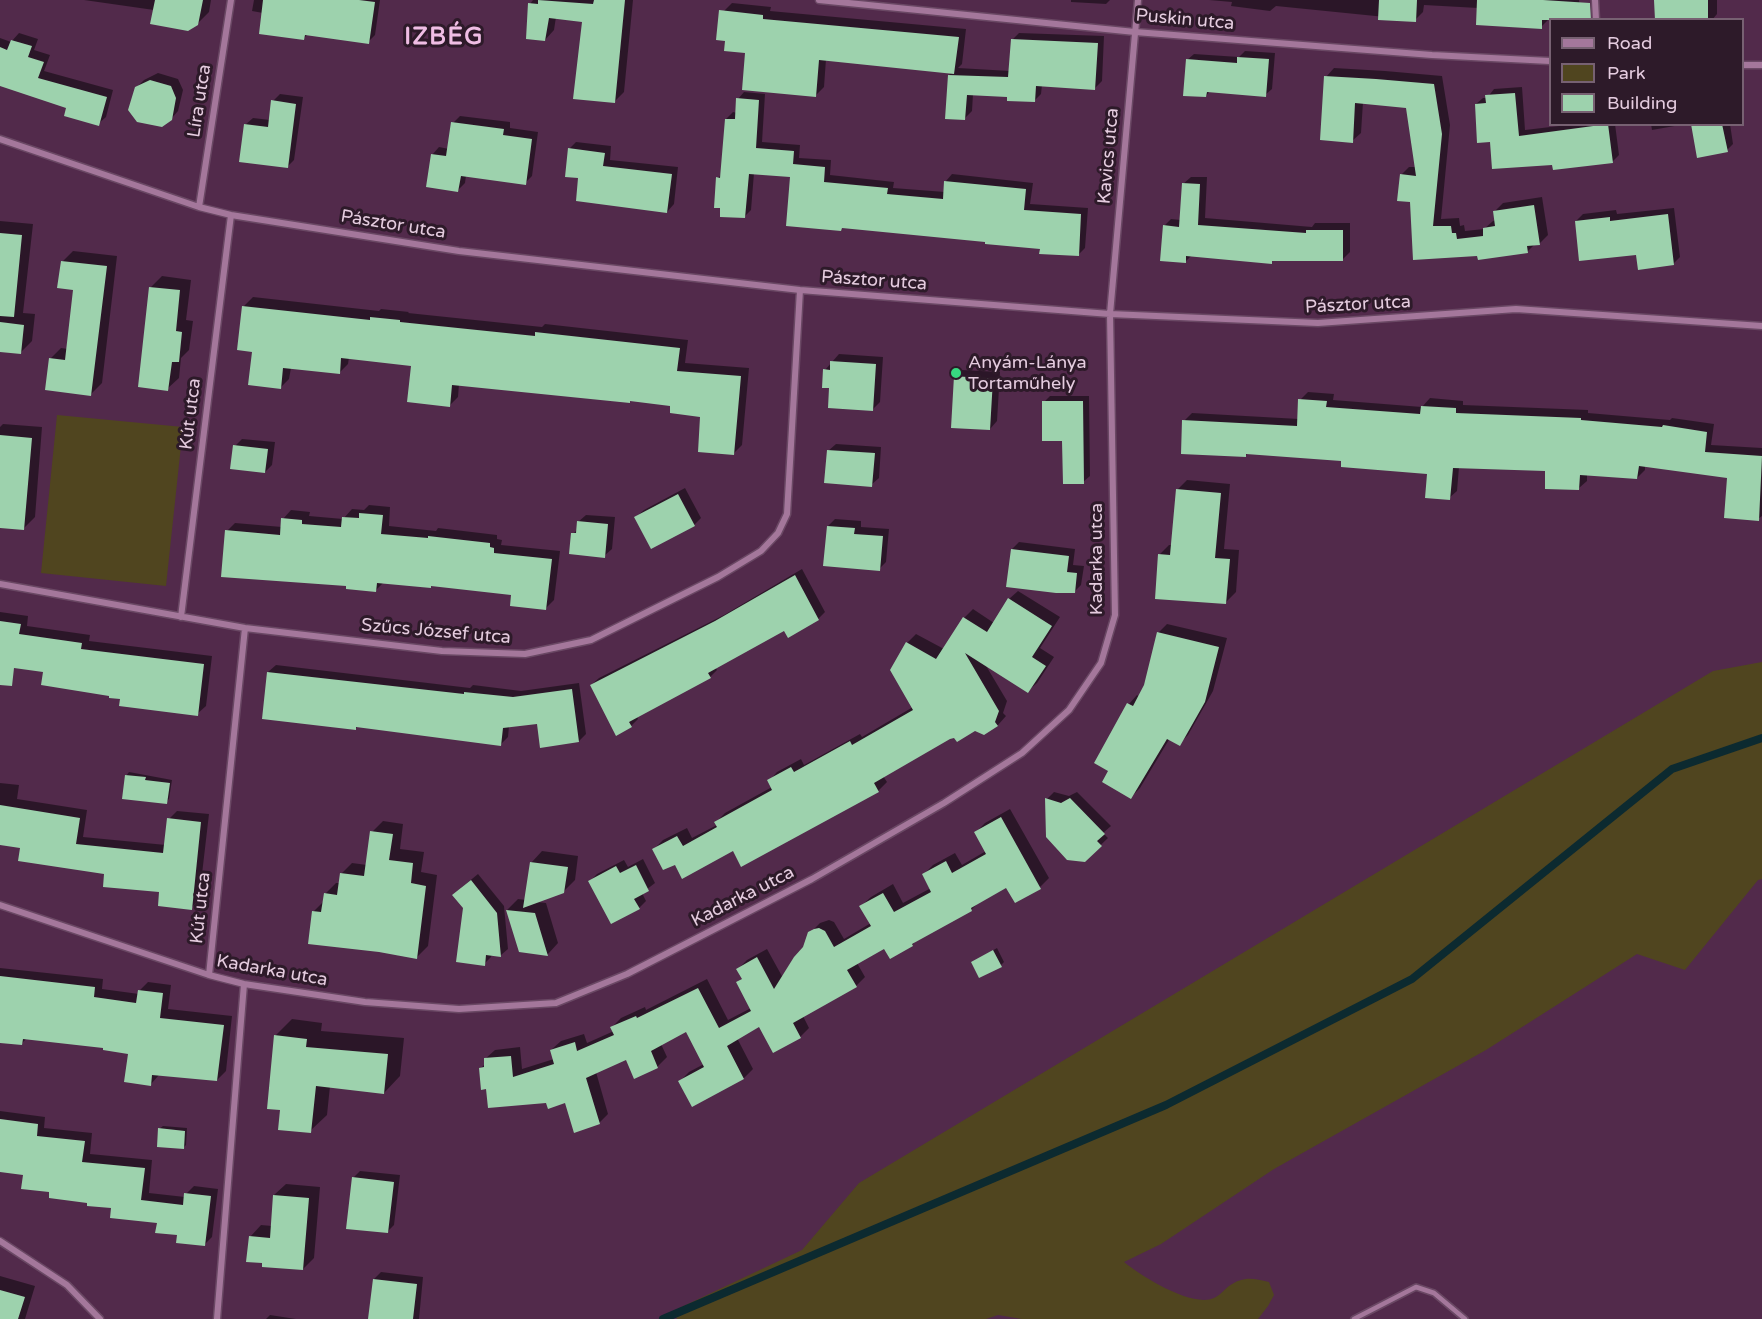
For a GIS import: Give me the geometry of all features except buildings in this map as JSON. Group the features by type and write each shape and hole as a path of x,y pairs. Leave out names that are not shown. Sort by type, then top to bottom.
{"street":[{"name":"Líra utca","path":"199,207 231,0"},
{"name":"Puskin utca","path":"819,0 1135,32 1432,55 1549,61"},
{"name":"Kavics utca","path":"1110,314 1138,0"},
{"path":"1595,0 1596,18"},
{"path":"1744,65 1762,66"},
{"name":"Pásztor utca","path":"0,139 199,207 231,215 459,251 800,290 1110,314 1318,323 1516,309 1762,327"},
{"name":"Kút utca","path":"181,617 231,215"},
{"name":"Szűcs József utca","path":"0,584 245,628 442,651 525,654 591,640 718,577 761,551 778,533 787,514 800,290"},
{"name":"Kadarka utca","path":"0,905 210,975 244,984 365,1002 459,1009 556,1003 627,974 812,879 944,803 1022,753 1069,710 1101,663 1114,615 1110,314"},
{"name":"Kút utca","path":"210,975 245,628"},
{"path":"217,1319 244,984"},
{"path":"0,1241 67,1285 100,1319"}],"lane":[{"path":"1354,1319 1416,1287 1434,1293 1465,1319"}],"green space":[{"path":"57,415 183,427 166,586 41,573"},
{"path":"1762,662 1762,879 1758,880 1685,970 1637,954 1486,1050 1274,1169 1161,1244 1124,1262 1167,1289 1193,1299 1214,1298 1229,1286 1244,1279 1269,1282 1274,1295 1258,1319 1022,1319 998,1315 986,1319 677,1319 673,1311 802,1250 859,1183 1713,671"}],"waterway":[{"path":"663,1319 1166,1105 1412,979 1672,769 1762,738"}],"place":[{"name":"Anyám-Lánya Tortaműhely","path":"956,373"}],"district":[{"name":"IZBÉG","path":"444,38"}]}
